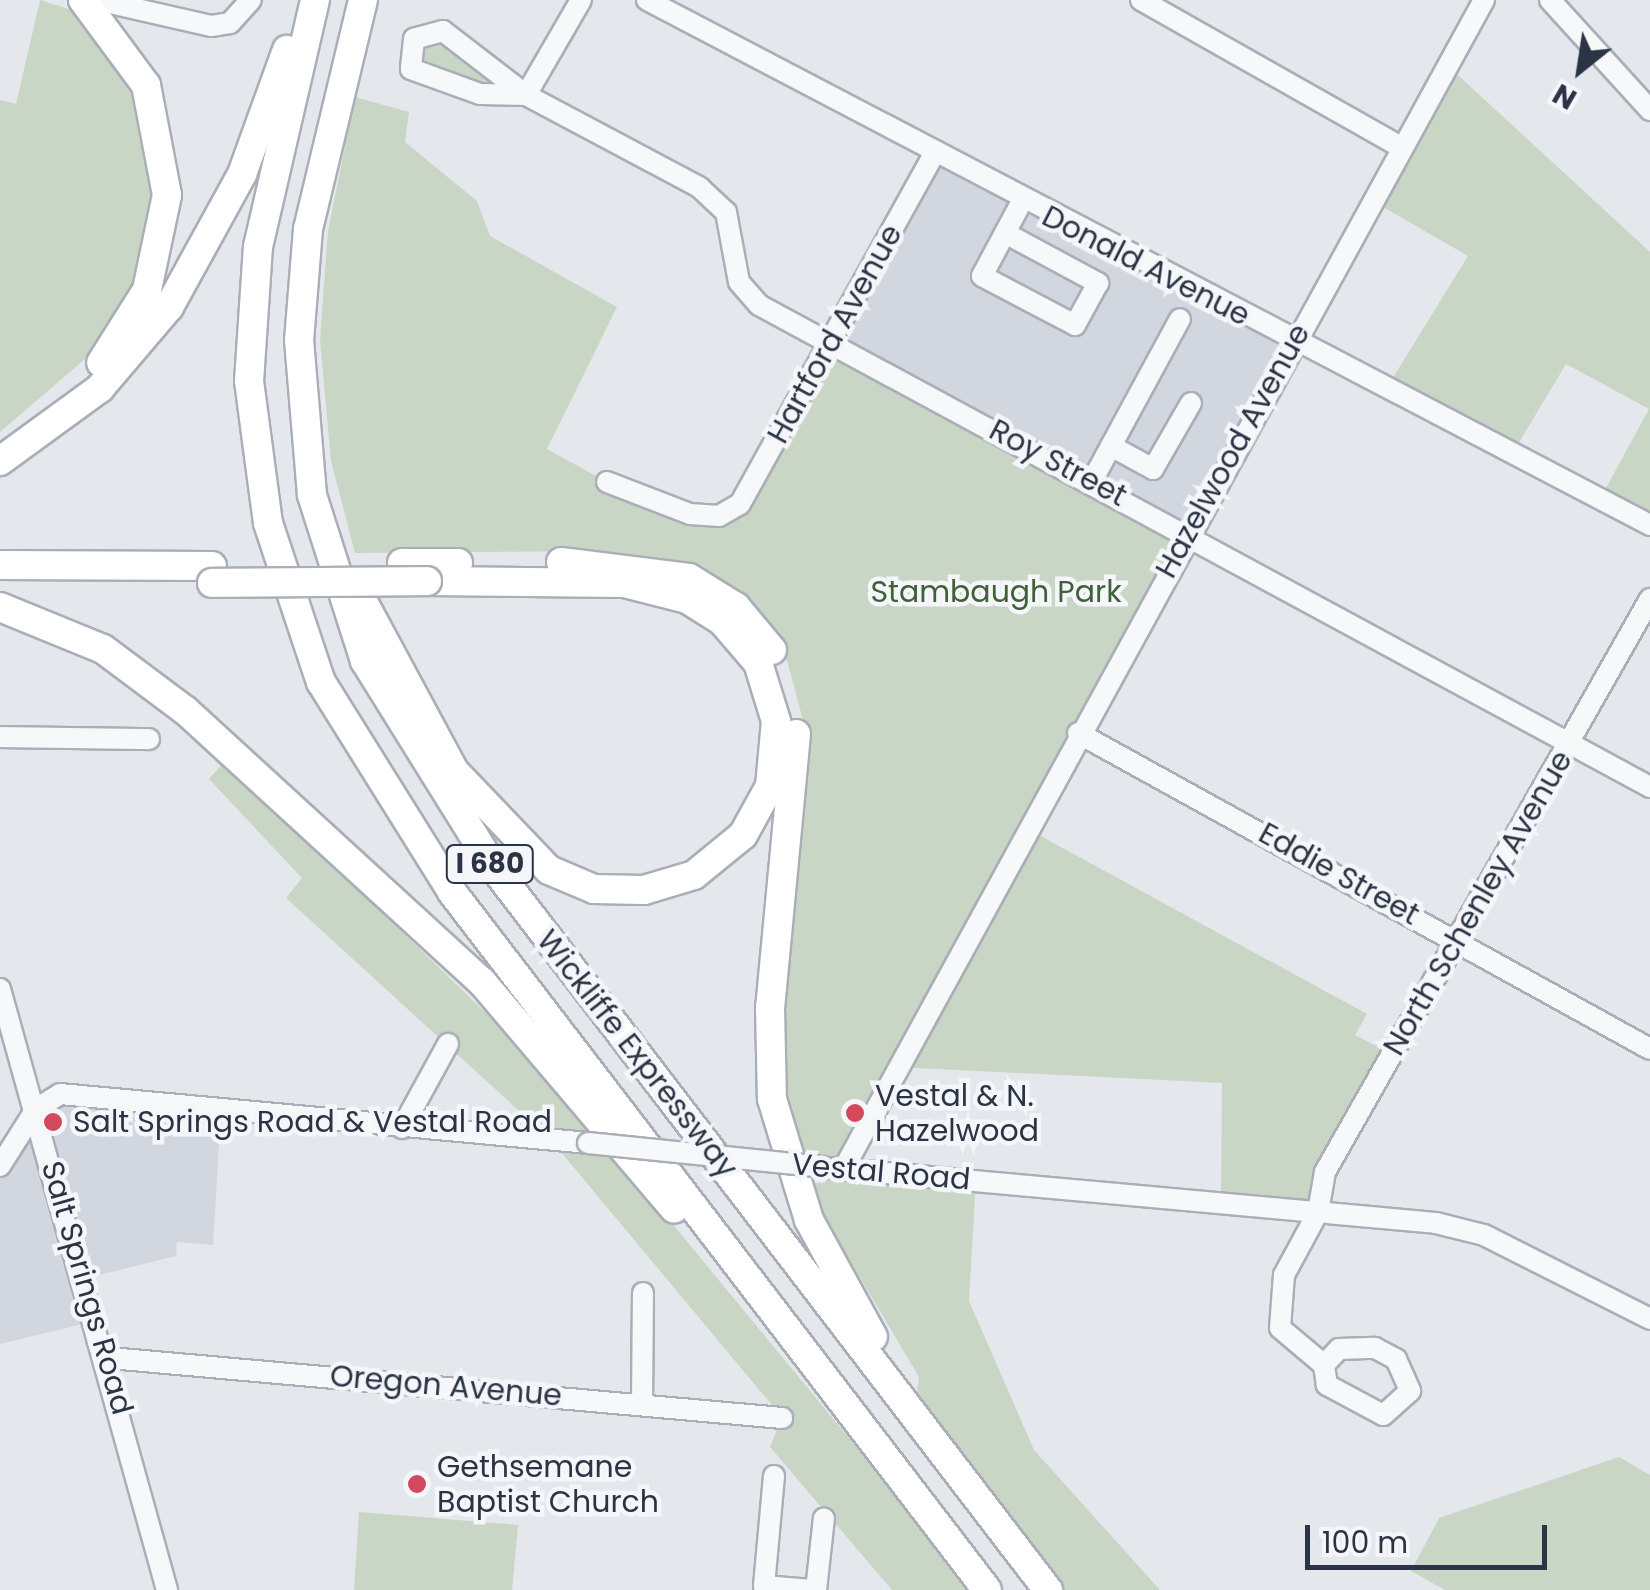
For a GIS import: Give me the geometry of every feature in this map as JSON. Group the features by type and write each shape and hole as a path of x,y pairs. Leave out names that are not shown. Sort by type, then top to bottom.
{"highway":[{"path":"0,444 113,349 146,290 164,229 163,147 146,86 83,0"},
{"path":"0,461 100,388 169,307 242,174 300,0"},
{"name":"Wickliffe Expressway","path":"315,0 258,246 249,381 268,523 303,638 396,813 987,1590"},
{"name":"Wickliffe Expressway","path":"363,0 322,167 301,287 302,424 324,552 365,660 492,866 1048,1590"},
{"path":"0,564 212,574 426,581 624,583 714,614 758,663 776,721 770,786 743,835 681,881 594,888 514,843 440,751 361,602 326,482 313,364 322,167"},
{"path":"0,584 402,563 654,568 721,595 773,652 796,736 770,1007 775,1120 820,1244 907,1384 914,1416"},
{"path":"0,606 102,649 208,731 482,982 788,1328"}],"street":[{"path":"97,0 193,22 230,23 251,0"},
{"path":"526,95 581,0"},
{"name":"Donald Avenue","path":"647,0 933,156 1650,525"},
{"path":"1141,0 1401,147"},
{"name":"Hazelwood Avenue","path":"833,1168 1484,0"},
{"path":"1550,0 1650,110"},
{"name":"Roy Street","path":"526,95 422,79 409,47 420,33 443,31 526,95 717,200 746,294 1650,787"},
{"name":"Hartford Avenue","path":"607,482 690,514 734,510 933,156"},
{"path":"1005,233 1098,282 1074,325 982,276 1005,233 1022,202"},
{"path":"1092,482 1180,319"},
{"path":"1111,446 1154,469 1191,402"},
{"name":"North Schenley Avenue","path":"1324,1365 1280,1328 1277,1302 1318,1212 1326,1172 1650,599"},
{"name":"Eddie Street","path":"1078,733 1458,939 1650,1049"},
{"path":"0,736 149,740"},
{"name":"Salt Springs Road","path":"0,993 110,1358 167,1590"},
{"path":"402,1128 448,1044"},
{"name":"Vestal Road","path":"36,1109 60,1094 1318,1212 1473,1231 1650,1319"},
{"path":"0,1166 36,1109"},
{"path":"642,1404 643,1293"},
{"name":"Oregon Avenue","path":"110,1358 782,1418"},
{"path":"774,1476 764,1586 814,1590 824,1518"}],"shaded area":[{"path":"933,156 1294,340 1197,530 836,346"},
{"path":"48,1099 221,1110 213,1245 177,1242 176,1256 87,1278 99,1320 0,1344 0,1166"}],"green space":[{"path":"40,0 75,11 134,80 157,164 149,255 106,341 0,432 0,100 16,104"},
{"path":"428,30 526,95 422,79 408,53"},
{"path":"1448,66 1650,252 1650,525 1600,499 1649,409 1566,364 1512,454 1386,389 1468,256 1371,200"},
{"name":"Stambaugh Park","path":"355,97 409,112 405,142 477,201 490,236 617,307 547,449 607,482 690,514 733,511 830,343 1187,532 1026,828 1367,1014 1355,1035 1392,1054 1325,1172 1318,1212 1221,1203 1222,1083 897,1067 844,1168 976,1180 969,1301 1034,1450 1160,1590 1048,1590 914,1416 919,1377 804,1183 825,1183 821,1155 791,1151 781,1032 809,743 784,649 693,568 671,561 598,551 355,553 331,461 320,340 328,231"},
{"path":"225,761 549,1074 974,1590 892,1590 770,1447 782,1417 551,1140 286,898 302,878 209,779"},
{"path":"1619,1457 1650,1475 1650,1590 1445,1590 1411,1571 1439,1518"},
{"path":"359,1512 518,1525 512,1590 354,1590"}],"place":[{"name":"Vestal & N. Hazelwood","path":"855,1113"},
{"name":"Salt Springs Road & Vestal Road","path":"53,1122"},
{"name":"Gethsemane Baptist Church","path":"417,1484"}]}
